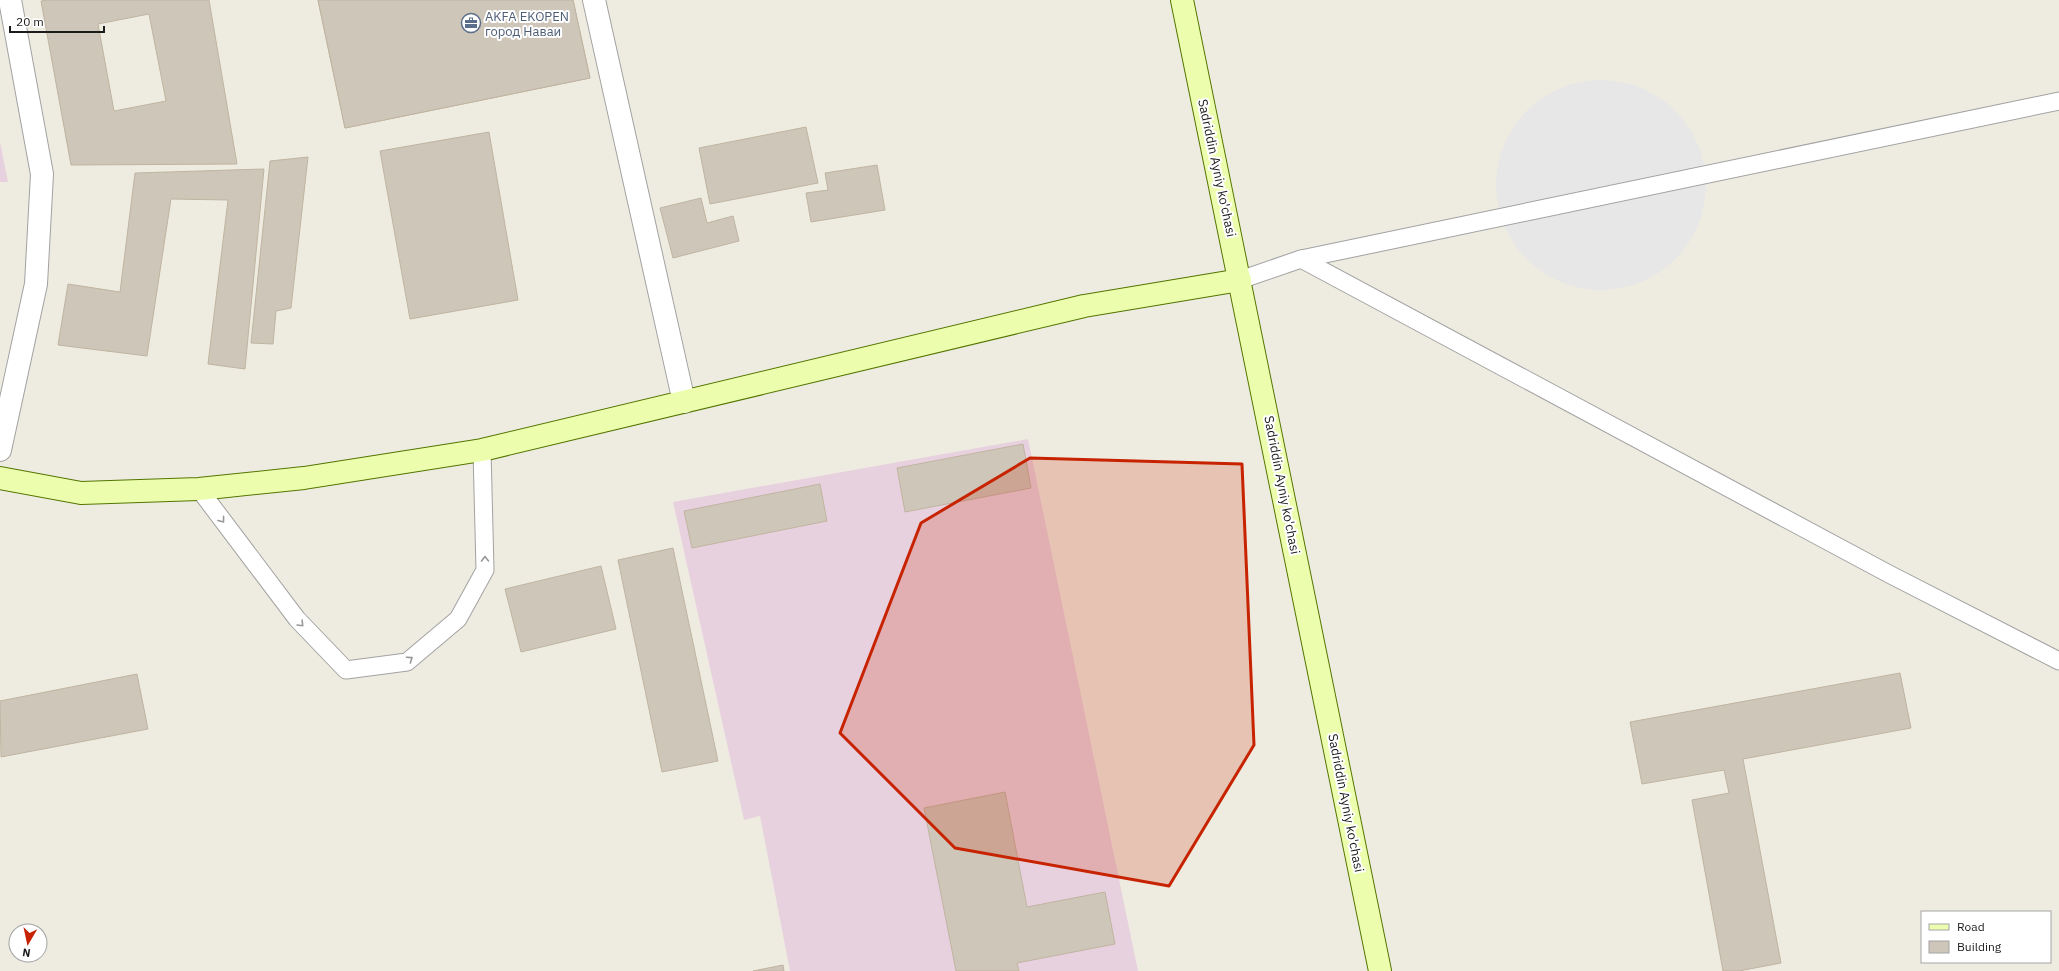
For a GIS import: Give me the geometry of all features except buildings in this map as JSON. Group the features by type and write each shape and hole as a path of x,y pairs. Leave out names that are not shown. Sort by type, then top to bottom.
{"street":[{"path":"0,450 36,284 42,174 10,0"},
{"path":"594,0 684,402"},
{"name":"Sadriddin Ayniy ko'chasi","path":"1182,0 1380,971"},
{"path":"0,478 81,493 199,489 304,478 482,450 1084,306 1240,280"}],"lane":[{"path":"1240,280 1301,259 2059,101"},
{"path":"1301,259 1889,574 2059,661"},
{"path":"199,489 296,620 346,670 407,662 458,619 485,570 482,450"}],"highlighted area":[{"path":"1030,458 1242,464 1254,745 1169,886 955,848 840,733 921,523"}],"shaded area":[{"path":"1601,80 1621,82 1641,88 1668,104 1682,118 1698,145 1704,165 1706,185 1704,205 1698,225 1682,252 1668,266 1641,282 1621,288 1601,290 1581,288 1561,282 1534,266 1520,252 1504,225 1498,205 1496,185 1498,165 1504,145 1520,118 1534,104 1561,88 1581,82"},
{"path":"0,142 8,182 0,182"},
{"path":"1028,439 1138,971 790,971 760,816 744,820 673,502"}],"place":[{"name":"AKFA EKOPEN город Наваи","path":"471,23"}]}
